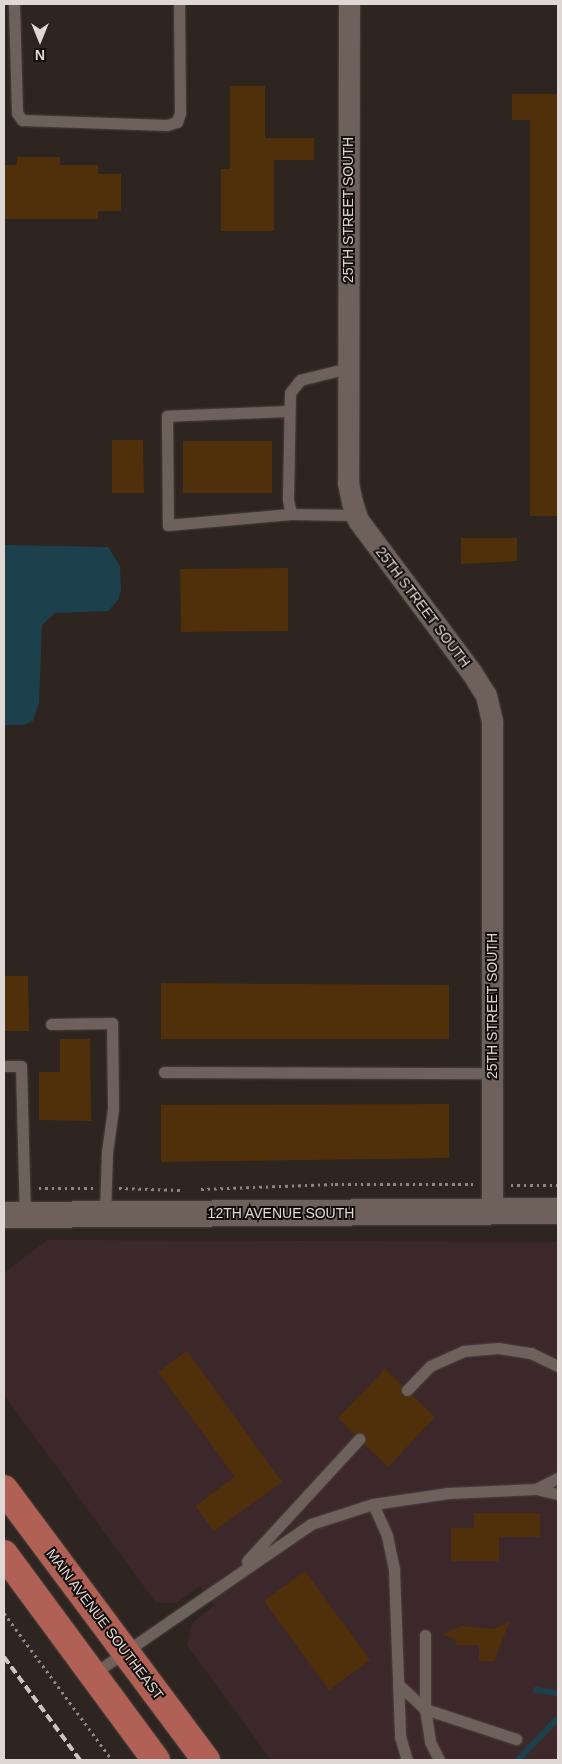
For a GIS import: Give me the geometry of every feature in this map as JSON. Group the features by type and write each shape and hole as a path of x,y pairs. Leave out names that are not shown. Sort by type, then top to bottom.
{"main road":[{"name":"MAIN AVENUE SOUTHEAST","path":"4,1489 206,1760"},
{"path":"4,1554 156,1760"}],"street":[{"name":"25TH STREET SOUTH","path":"349,4 348,483 356,515 486,695 492,722 492,1212"},
{"name":"12TH AVENUE SOUTH","path":"14,1215 558,1211"}],"lane":[{"path":"14,4 17,113 22,120 167,125 177,122 180,113 180,4"},
{"path":"291,514 290,393 300,380 348,368"},
{"path":"290,411 167,416 168,525 291,514 356,515"},
{"path":"51,1024 112,1023 113,1109 105,1188 105,1214"},
{"path":"4,1066 21,1066 24,1188 14,1215"},
{"path":"164,1072 492,1073"},
{"path":"407,1390 430,1366 464,1351 498,1348 531,1354 558,1366"},
{"path":"237,1573 359,1439"},
{"path":"536,1489 558,1478"},
{"path":"93,1674 237,1573 311,1524 373,1504 448,1492 536,1489 558,1494"},
{"path":"373,1504 387,1536 394,1570 400,1736 407,1760"},
{"path":"425,1635 425,1709 430,1742 439,1760"},
{"path":"398,1684 425,1709 516,1739"}],"path":[{"path":"192,1190 335,1184 558,1184"},
{"path":"24,1188 183,1190"},
{"path":"4,1613 112,1760"}],"shaded area":[{"path":"47,1240 558,1242 558,1760 271,1760 187,1645 192,1623 215,1605 200,1586 176,1603 156,1603 4,1395 4,1273"}],"water":[{"path":"4,545 108,547 120,566 121,591 118,600 108,611 55,613 42,625 39,703 33,721 24,725 4,725"}],"building":[{"path":"230,86 265,86 265,138 314,138 314,160 274,160 274,231 221,231 221,169 230,169"},
{"path":"512,94 558,94 558,516 530,516 530,120 512,120"},
{"path":"17,157 60,157 60,165 98,165 98,174 121,174 121,211 98,211 98,219 4,219 4,165 17,165"},
{"path":"112,440 143,440 144,493 112,493"},
{"path":"183,441 272,441 272,493 183,493"},
{"path":"461,538 517,538 517,561 461,564"},
{"path":"288,568 288,631 181,632 180,569"},
{"path":"4,976 28,976 29,1031 4,1031"},
{"path":"161,983 449,985 449,1039 161,1039"},
{"path":"60,1039 90,1039 91,1121 39,1120 39,1072 60,1072"},
{"path":"449,1104 449,1158 161,1162 161,1105"},
{"path":"187,1351 282,1482 214,1531 195,1506 235,1477 158,1372"},
{"path":"385,1369 402,1385 402,1395 412,1395 435,1417 388,1467 364,1444 364,1434 354,1434 338,1418"},
{"path":"474,1513 540,1513 540,1537 499,1537 499,1561 451,1561 451,1528 474,1528"},
{"path":"305,1571 370,1660 329,1690 264,1601"},
{"path":"510,1621 494,1661 479,1661 479,1645 456,1645 456,1640 442,1634 462,1626 494,1629"}],"waterway":[{"path":"536,1690 558,1693"},
{"path":"518,1760 558,1718"}],"railway":[{"path":"4,1657 80,1760"}]}
